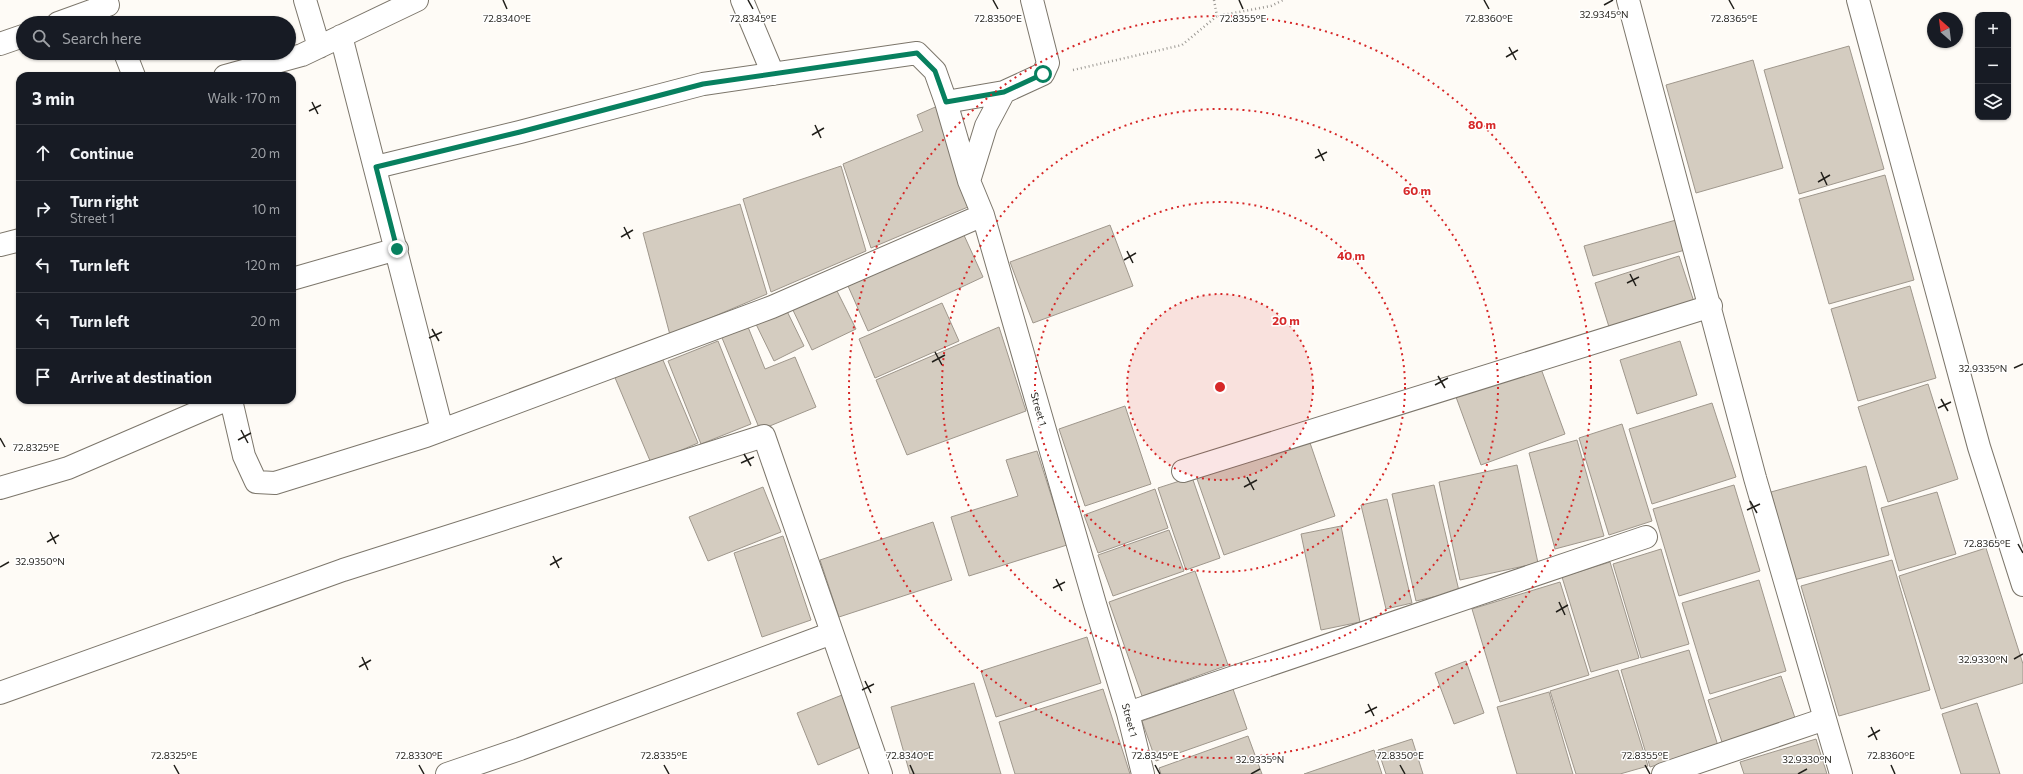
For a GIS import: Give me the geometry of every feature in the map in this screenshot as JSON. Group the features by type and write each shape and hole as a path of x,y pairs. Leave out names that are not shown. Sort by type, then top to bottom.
{"street":[{"path":"305,0 319,47"},
{"path":"296,56 319,47 417,0"},
{"path":"376,167 520,132 703,84 773,74 742,0"},
{"path":"946,102 1004,92 1043,74 1048,63 1032,0"},
{"path":"1628,0 1755,478 1841,774"},
{"path":"1858,0 1979,447 2023,585"},
{"path":"85,16 109,10"},
{"path":"341,36 376,167 442,430"},
{"path":"0,44 16,38"},
{"name":"Street 1","path":"773,74 917,53 935,71 946,102 969,181 983,215 1095,604 1128,713 1143,774"},
{"path":"128,60 132,72"},
{"path":"240,72 281,60"},
{"path":"969,181 986,126 1004,92"},
{"path":"232,404 244,456 256,482 275,483 442,430 772,307 983,215"},
{"path":"0,244 16,241"},
{"path":"296,278 397,249"},
{"path":"1183,471 1710,306"},
{"path":"0,488 68,468 217,404"},
{"path":"0,694 343,570 764,436 881,774"},
{"path":"1128,713 1646,537"},
{"path":"447,774 520,749 832,633"},
{"path":"1663,774 1825,719"}],"path":[{"path":"1214,0 1217,16"},
{"path":"1043,74 1088,68 1182,45 1217,16 1270,6 1283,0"}],"building":[{"path":"1849,46 1884,169 1799,194 1764,70"},
{"path":"1753,60 1783,168 1696,193 1666,85"},
{"path":"940,105 968,207 871,248 843,164 923,131 917,115"},
{"path":"841,166 866,251 771,292 743,199"},
{"path":"1885,175 1914,280 1829,304 1799,199"},
{"path":"740,204 767,294 670,335 643,233"},
{"path":"1676,220 1685,250 1593,276 1584,246"},
{"path":"1110,225 1133,286 1033,323 1010,262"},
{"path":"963,233 983,277 868,331 848,286"},
{"path":"1679,256 1695,305 1611,333 1595,283"},
{"path":"834,285 856,329 812,350 791,306"},
{"path":"1910,286 1936,378 1858,401 1831,309"},
{"path":"942,303 959,341 875,378 859,339"},
{"path":"784,305 804,346 774,361 754,320"},
{"path":"746,322 765,369 795,357 816,407 760,430 720,333"},
{"path":"999,327 1026,411 907,455 876,380"},
{"path":"718,341 751,424 701,444 668,361"},
{"path":"1680,341 1697,395 1637,414 1620,360"},
{"path":"660,353 698,443 651,463 613,373"},
{"path":"1540,366 1565,434 1481,465 1456,397"},
{"path":"1928,384 1958,479 1888,502 1858,407"},
{"path":"1712,403 1736,477 1652,504 1629,429"},
{"path":"1125,406 1151,484 1085,506 1059,429"},
{"path":"1622,424 1652,521 1609,535 1579,438"},
{"path":"1308,437 1335,516 1224,555 1196,476"},
{"path":"1577,440 1604,536 1555,549 1529,453"},
{"path":"1037,451 1067,545 969,576 951,517 1018,496 1006,460"},
{"path":"1517,465 1538,563 1460,580 1439,482"},
{"path":"1866,466 1889,555 1794,580 1771,492"},
{"path":"1192,477 1220,558 1186,570 1158,488"},
{"path":"1434,485 1459,591 1416,601 1392,494"},
{"path":"1734,485 1760,571 1679,596 1653,509"},
{"path":"763,487 781,532 708,561 689,517"},
{"path":"1155,489 1168,528 1098,553 1084,515"},
{"path":"1937,492 1956,554 1899,571 1881,508"},
{"path":"1387,499 1412,603 1386,609 1361,505"},
{"path":"933,522 952,580 839,617 820,560"},
{"path":"1341,526 1360,622 1321,630 1301,534"},
{"path":"1169,530 1184,571 1113,596 1098,555"},
{"path":"783,536 811,620 762,637 734,553"},
{"path":"1986,548 2023,664 2023,683 1941,709 1899,576"},
{"path":"1661,549 1689,644 1641,658 1613,564"},
{"path":"1892,560 1930,690 1839,716 1801,586"},
{"path":"1610,562 1639,658 1591,672 1562,577"},
{"path":"1195,571 1228,665 1142,696 1109,602"},
{"path":"1759,580 1786,671 1710,694 1682,603"},
{"path":"1560,582 1589,675 1500,702 1472,609"},
{"path":"1087,637 1101,683 996,717 981,671"},
{"path":"1689,650 1718,746 1650,767 1621,670"},
{"path":"1466,661 1484,713 1454,724 1435,673"},
{"path":"1618,670 1648,766 1620,774 1576,774 1550,691"},
{"path":"1781,676 1797,724 1724,748 1708,700"},
{"path":"974,683 1001,774 910,774 891,707"},
{"path":"1103,689 1130,774 1015,774 999,722"},
{"path":"1233,689 1247,729 1156,761 1142,721"},
{"path":"1549,692 1573,774 1517,774 1497,707"},
{"path":"842,695 863,746 818,765 797,713"},
{"path":"1977,703 2000,774 1961,774 1942,714"},
{"path":"1248,736 1262,774 1161,774 1159,768"},
{"path":"1412,739 1423,774 1386,774 1378,750"},
{"path":"1816,739 1827,774 1744,774 1740,762"},
{"path":"1374,750 1382,774 1304,774"}],"route":[{"path":"397,249 376,167 520,132 703,84 917,53 935,71 946,102 1004,92 1043,74"}]}
